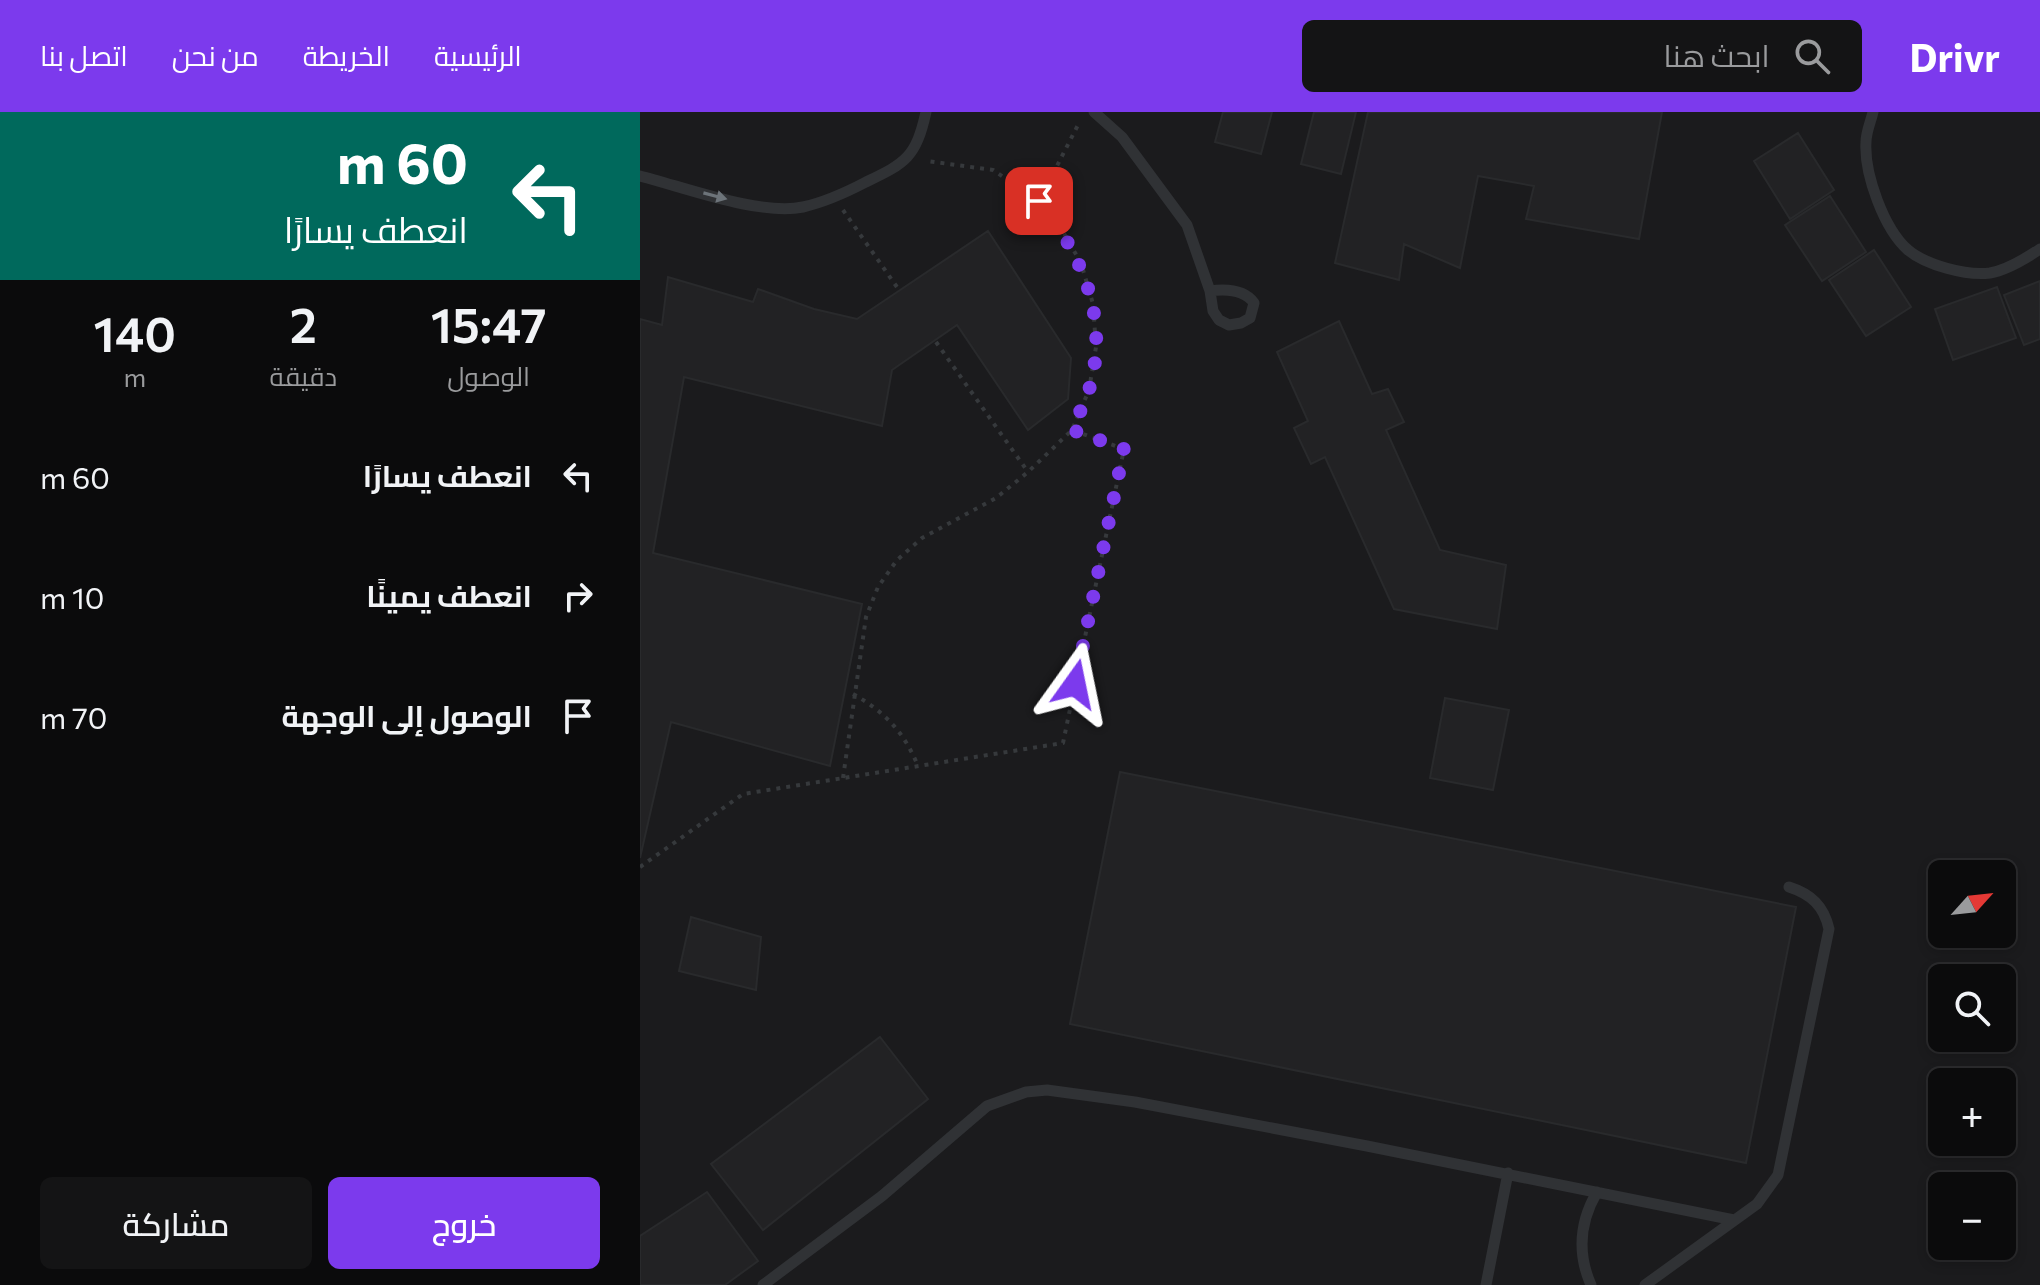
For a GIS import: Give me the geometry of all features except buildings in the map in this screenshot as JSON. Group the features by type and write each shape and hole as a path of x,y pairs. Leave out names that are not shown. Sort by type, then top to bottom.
{"lane":[{"path":"640,176 761,208 801,207 834,198 897,167 908,158 919,137 926,112"},
{"path":"1094,112 1122,137 1187,225 1210,291"},
{"path":"1873,112 1865,142 1872,186 1889,226 1909,251 1955,273 1991,273 2021,261 2040,249"},
{"path":"1645,1285 1765,1195 1782,1163 1829,929 1818,903 1789,887"},
{"path":"763,1285 882,1196 970,1118 987,1106 1026,1092 1068,1091 1135,1102 1508,1173 1734,1220"},
{"path":"1486,1285 1508,1173"},
{"path":"1591,1285 1584,1269 1581,1237 1589,1206 1597,1192"}],"path":[{"path":"1039,201 1085,112"},
{"path":"843,778 866,617 878,587 897,560 922,538 996,498 1072,430 1089,390 1096,347 1093,304 1081,263 1059,225 1039,201 993,170 908,158"},
{"path":"834,198 899,290"},
{"path":"936,342 1028,472"},
{"path":"640,867 743,794 1063,743 1124,449 1072,430"},
{"path":"853,694 875,706 894,723 909,743 918,766"}],"shaded area":[{"path":"640,112 2040,112 2040,1285 640,1285"}],"route":[{"path":"1039,201 1059,225 1081,263 1093,304 1096,347 1089,390 1072,430 1124,449 1075,684"}]}
